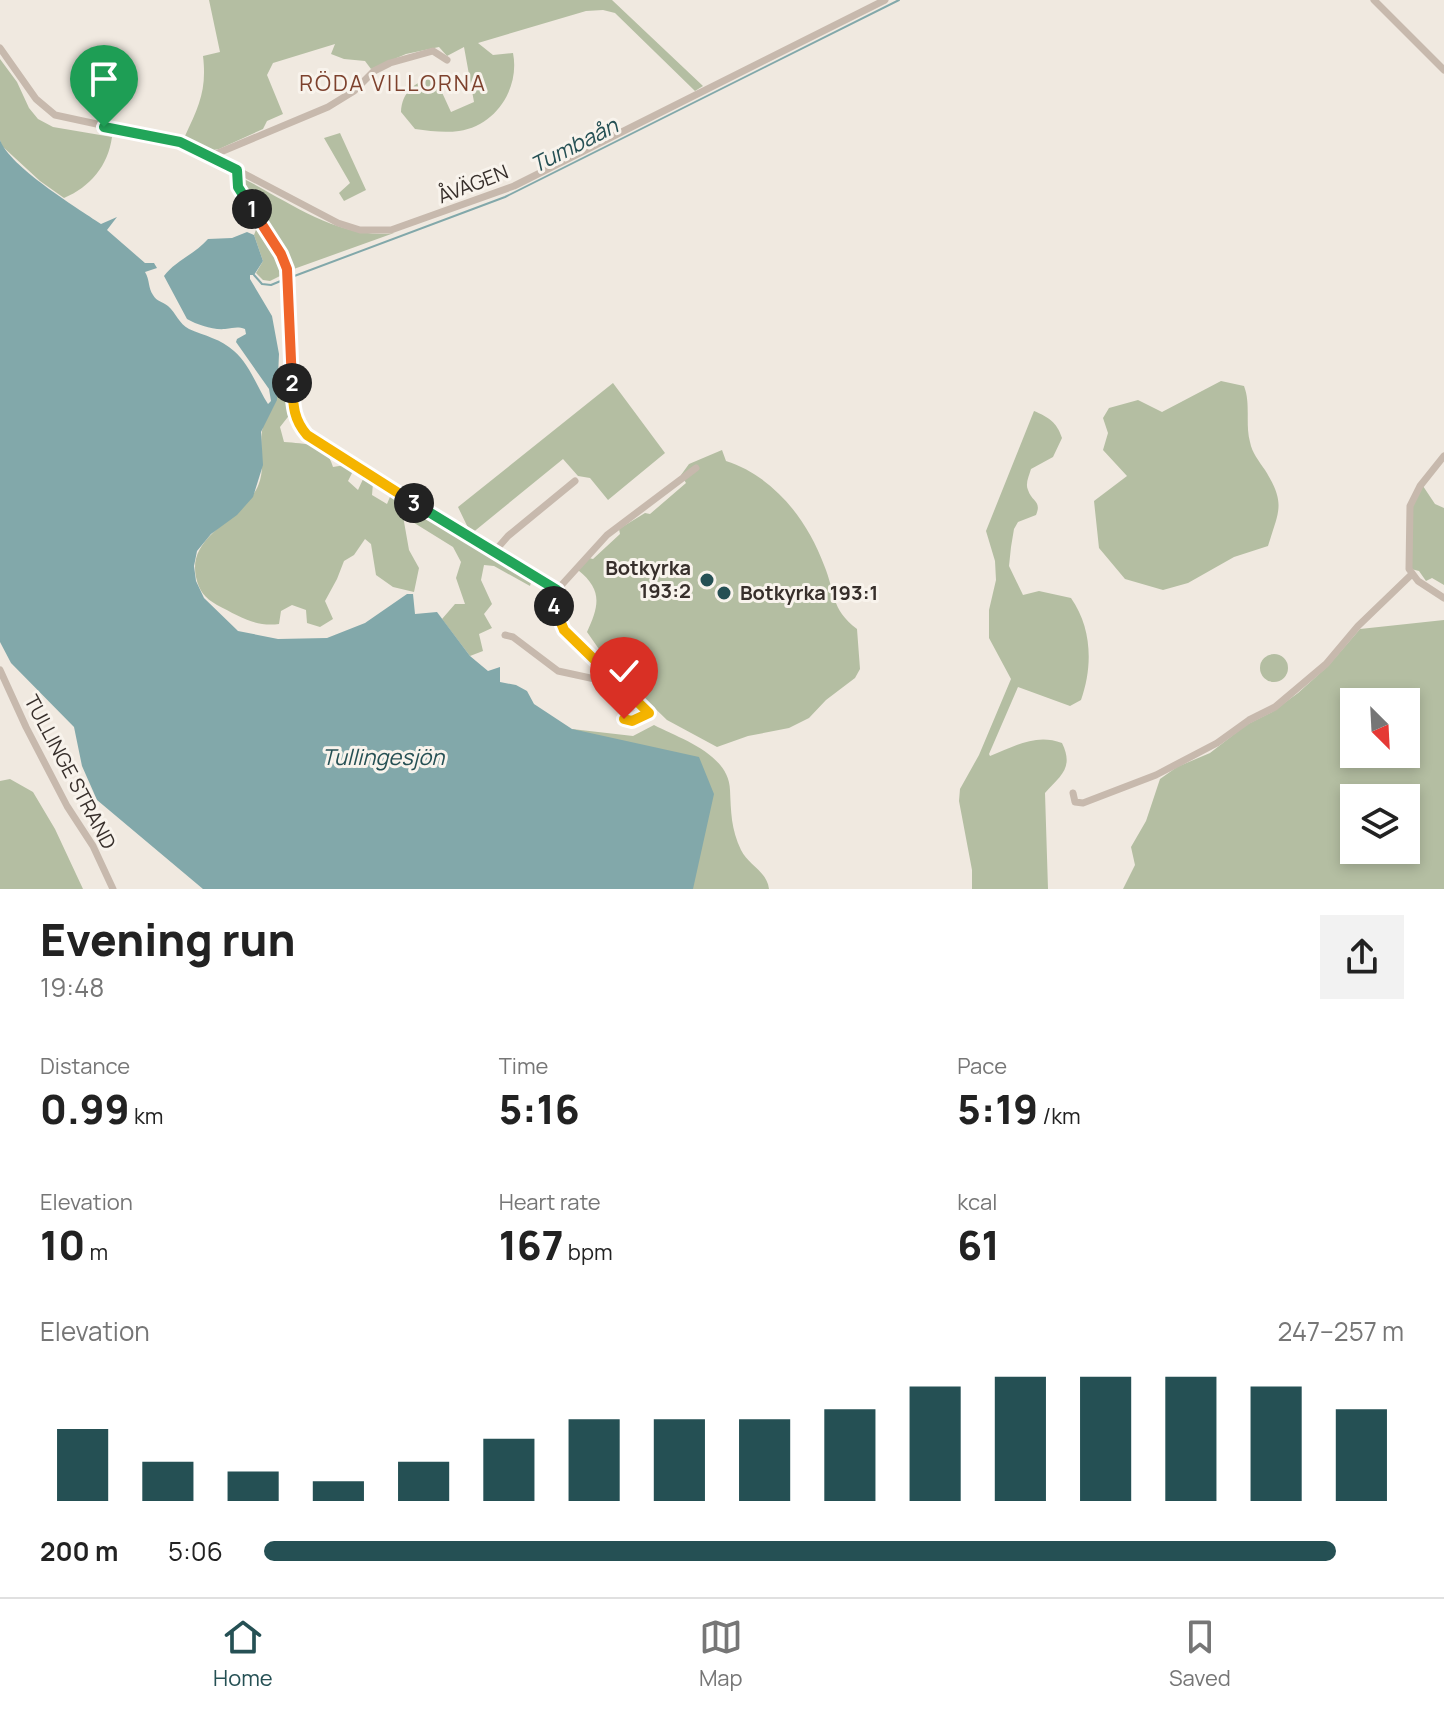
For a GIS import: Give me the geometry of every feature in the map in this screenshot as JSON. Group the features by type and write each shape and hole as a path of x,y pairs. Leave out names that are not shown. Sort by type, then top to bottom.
{"street":[{"name":"ÅVÄGEN","path":"0,48 36,99 55,115 180,142 338,223 360,230 391,230 514,186 885,0"},
{"path":"1374,0 1444,70"},
{"path":"211,156 328,107 354,91 374,71 390,63 433,51 447,60"},
{"path":"237,170 238,187 281,254 287,269 293,412 298,424 307,435 332,452 557,590"},
{"path":"1444,456 1420,486 1410,506 1409,569 1418,581 1444,598"},
{"path":"624,719 632,721 649,713 560,625 555,608 557,590 607,535 696,468"},
{"path":"494,552 508,536 575,481"},
{"path":"1073,793 1075,802 1083,803 1156,775 1217,743 1249,720 1275,707 1326,664 1358,626 1412,574"},
{"path":"505,635 513,637 558,671 620,684"},
{"name":"TULLINGE STRAND","path":"0,670 26,727 67,806 93,846 113,889"}],"green space":[{"path":"209,0 612,0 703,86 695,91 615,13 586,11 478,43 493,55 513,53 514,66 509,92 502,103 484,122 472,128 448,132 415,129 401,112 404,98 411,89 434,75 451,112 474,102 464,47 447,56 439,47 406,54 371,69 365,61 331,54 335,44 273,63 267,75 283,114 267,121 263,129 208,151 187,142 185,136 201,98 203,56 220,52"},
{"path":"0,59 38,119 53,127 112,137 102,166 90,182 64,198 2,146"},
{"path":"340,133 366,190 344,201 339,193 350,183 324,138"},
{"path":"244,179 335,225 374,234 394,233 291,270 283,251 239,184"},
{"path":"257,227 283,268 284,274 270,281 263,280 256,273 263,261 254,235"},
{"path":"280,373 287,376 291,413 280,427 284,442 307,444 320,449 333,467 345,465 353,471 348,481 358,490 364,477 373,483 372,495 387,504 392,492 412,509 532,579 530,586 494,566 484,565 481,580 492,604 484,614 492,628 479,634 483,651 470,656 442,619 455,604 465,604 456,578 461,562 453,547 403,516 409,550 419,568 414,592 393,587 376,575 371,544 365,539 354,555 344,561 325,601 333,619 320,627 307,623 306,610 292,605 281,611 279,624 262,624 232,613 203,594 196,577 195,562 207,539 240,509 258,486 262,472 262,431 277,397"},
{"path":"1221,381 1244,386 1251,446 1276,491 1277,515 1268,546 1234,557 1188,583 1163,590 1125,579 1099,548 1094,501 1127,476 1103,450 1108,433 1103,418 1109,408 1138,400 1162,412"},
{"path":"613,383 665,453 608,500 590,478 578,476 563,459 471,534 458,507"},
{"path":"1034,411 1051,421 1062,438 1053,457 1031,469 1027,488 1038,510 1036,515 1018,522 1014,529 1009,566 1023,595 1039,591 1071,598 1087,634 1089,661 1081,700 1070,706 1018,687 989,754 1034,740 1062,743 1067,759 1064,771 1045,793 1048,889 972,889 972,870 959,801 960,789 979,755 1011,679 989,638 989,610 996,580 995,561 986,531"},
{"path":"722,450 726,461 759,477 773,488 808,531 838,607 857,629 860,669 855,678 826,700 809,718 789,728 748,736 717,747 667,720 610,665 587,632 596,606 595,592 592,584 578,570 620,534 619,529 645,513 650,514 686,483 681,475 689,464"},
{"path":"1423,486 1435,504 1444,508 1444,585 1432,578 1426,581 1419,571 1411,569 1413,506"},
{"path":"1444,620 1444,889 1123,889 1135,865 1131,847 1146,821 1160,779 1177,767 1210,753 1246,725 1272,712 1328,666 1360,629"},
{"path":"1274,654 1284,658 1288,668 1284,678 1274,682 1264,678 1260,668 1264,658"},
{"path":"654,725 702,749 722,767 728,777 732,820 738,842 744,855 765,877 769,889 693,889 572,729 633,736"},
{"path":"10,779 33,792 55,829 83,889 0,889 0,781"}],"water":[{"name":"Tullingesjön","path":"0,140 6,151 30,174 101,224 117,217 107,230 145,263 154,263 157,268 145,272 155,297 168,306 186,327 234,351 249,369 268,404 271,401 269,389 236,342 246,334 245,329 210,328 187,319 164,276 208,239 232,238 247,232 254,235 263,261 250,279 272,316 279,354 277,400 261,432 263,465 253,497 237,515 211,534 197,551 194,566 196,581 204,598 238,631 278,639 327,638 365,623 407,594 413,594 415,614 437,612 470,656 488,671 500,667 500,682 527,691 534,704 572,729 699,757 714,794 693,889 203,889 97,800 82,766 74,727 11,663 0,642"}],"waterway":[{"name":"Tumbaån","path":"289,278 505,197 899,0"},
{"name":"Tumbaån","path":"254,275 262,284 271,285 283,280"}],"place":[{"name":"Botkyrka 193:2","path":"707,580"},
{"name":"Botkyrka 193:1","path":"724,593"}],"district":[{"name":"RÖDA VILLORNA","path":"393,83"}],"route":[{"path":"104,127 180,142 237,170 238,187 281,254 287,269 293,412 298,424 307,435 332,452 557,590 554,601 560,625 649,713 632,721 624,719"}]}
